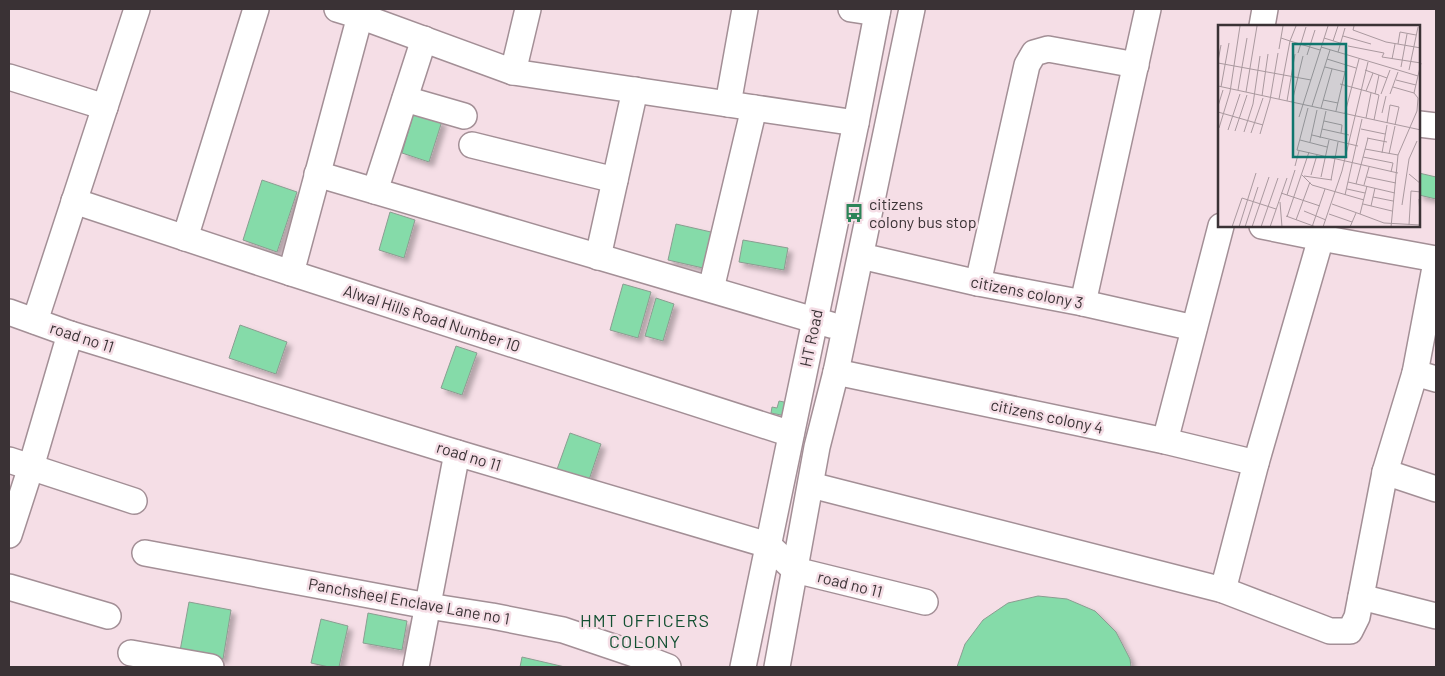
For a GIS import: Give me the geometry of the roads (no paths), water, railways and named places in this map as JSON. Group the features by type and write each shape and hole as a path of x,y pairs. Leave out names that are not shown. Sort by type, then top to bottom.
{"street":[{"path":"35,321 137,9"},
{"path":"185,238 256,9"},
{"path":"337,9 513,72 856,123"},
{"path":"513,72 528,9"},
{"path":"728,104 745,9"},
{"path":"851,9 878,11"},
{"name":"HT Road","path":"777,667 817,447 846,329 912,9"},
{"path":"1084,303 1148,9"},
{"path":"1262,25 1265,9"},
{"name":"HT Road","path":"744,667 790,434 878,11"},
{"path":"291,273 360,16"},
{"path":"375,191 424,39"},
{"path":"978,283 1027,64 1034,53 1048,49 1136,65"},
{"path":"9,77 105,107"},
{"path":"598,257 635,90"},
{"path":"405,99 464,116"},
{"path":"711,289 754,108"},
{"path":"1420,124 1436,126"},
{"path":"472,145 615,180"},
{"path":"317,174 846,329"},
{"name":"Alwal Hills Road Number 10","path":"74,201 790,434"},
{"path":"1165,440 1219,228"},
{"path":"811,485 1223,590 1330,631 1350,631 1357,617 1385,472 1425,376 1436,260 1272,228"},
{"path":"1223,590 1256,463 1321,238"},
{"name":"citizens colony 3","path":"860,256 978,283 1084,303 1194,328"},
{"name":"road no 11","path":"9,312 70,334 458,453 768,545 795,570 925,602"},
{"path":"9,535 20,464 70,334"},
{"name":"citizens colony 4","path":"836,372 1165,440 1256,463"},
{"path":"416,667 458,453"},
{"path":"20,464 134,501"},
{"path":"1385,472 1436,489"},
{"name":"Panchsheel Enclave Lane no 1","path":"145,553 563,630 668,667"},
{"path":"9,587 108,616"},
{"path":"1361,597 1436,616"},
{"path":"131,653 211,667"}],"place":[{"name":"citizens colony bus stop","path":"854,213"}],"district":[{"name":"HMT OFFICERS COLONY","path":"645,631"}]}
